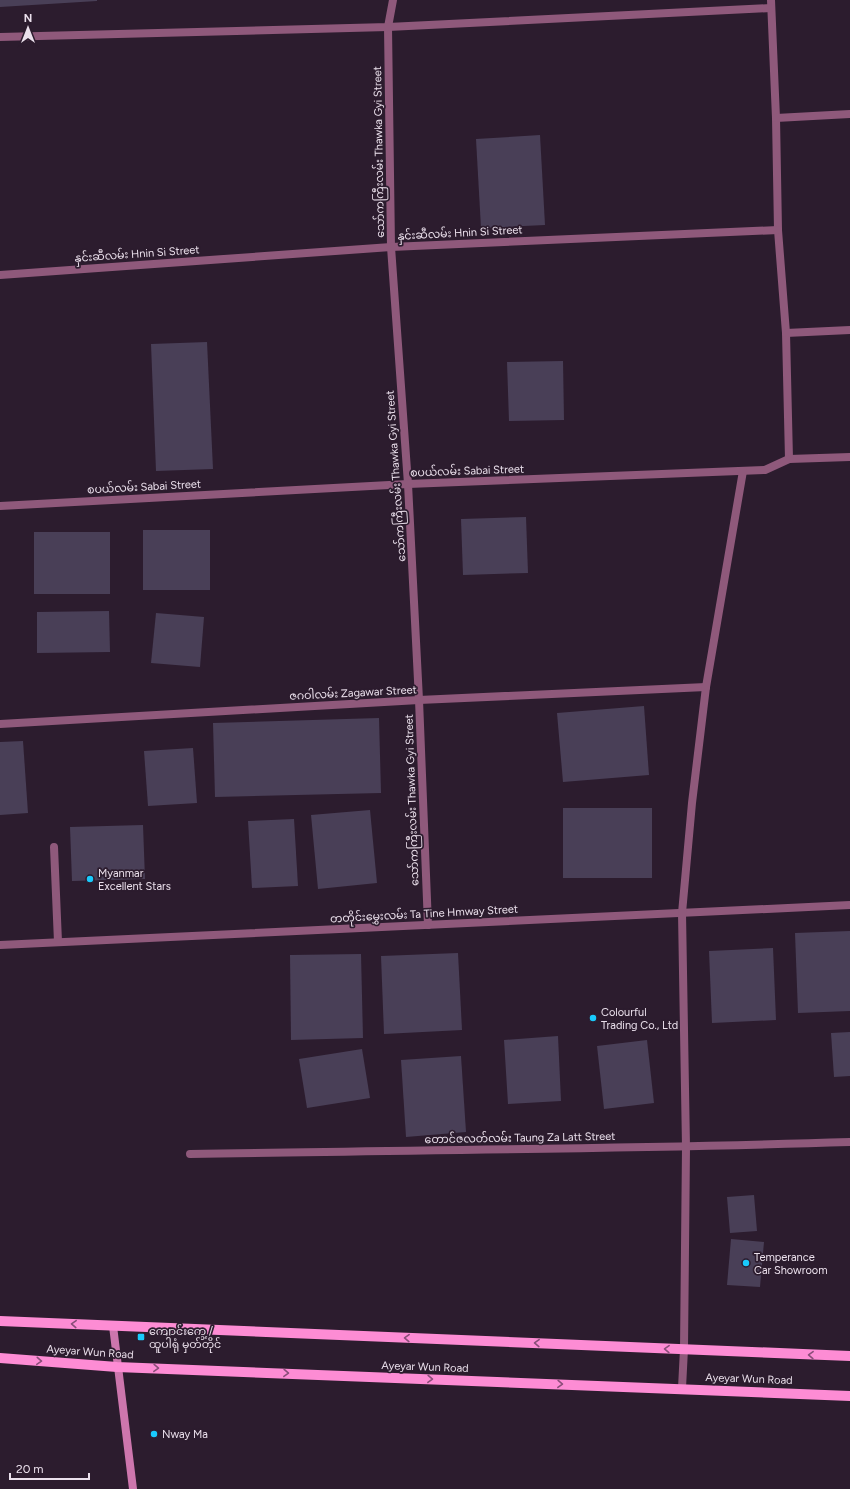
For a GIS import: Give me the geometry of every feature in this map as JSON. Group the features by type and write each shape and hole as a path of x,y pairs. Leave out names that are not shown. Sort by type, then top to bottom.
{"main road":[{"path":"0,1320 113,1326 850,1356"},
{"path":"113,1326 133,1489"},
{"name":"Ayeyar Wun Road","path":"0,1358 117,1367 682,1388 850,1396"}],"street":[{"name":"သော်ကကြီးလမ်း Thawka Gyi Street","path":"393,0 388,27 391,247 408,484 420,700 428,925"},
{"path":"0,38 388,27 771,4 776,118 778,230 786,333 789,459 850,457"},
{"path":"776,118 850,114"},
{"name":"နှင်းဆီလမ်း Hnin Si Street","path":"0,275 391,247 778,230"},
{"path":"786,333 850,330"},
{"name":"စပယ်လမ်း Sabai Street","path":"0,506 408,484 766,470 789,459"},
{"path":"682,1388 684,1349 686,1147 682,913 692,803 706,687 743,471"},
{"name":"ဇဂဝါလမ်း Zagawar Street","path":"0,724 420,700 706,687"},
{"path":"54,846 58,942"},
{"name":"တတိုင်းမွှေးလမ်း Ta Tine Hmway Street","path":"0,945 850,905"},
{"name":"တောင်ဇလတ်လမ်း Taung Za Latt Street","path":"190,1154 441,1149 686,1147 850,1142"}],"building":[{"path":"0,0 97,0 97,1 0,7"},
{"path":"540,135 545,225 481,228 476,139"},
{"path":"207,342 213,469 156,471 151,344"},
{"path":"563,361 564,420 509,421 507,362"},
{"path":"526,517 528,573 463,575 461,519"},
{"path":"143,530 210,530 210,590 143,590"},
{"path":"34,532 110,532 110,594 34,594"},
{"path":"109,611 110,652 37,653 37,612"},
{"path":"156,613 204,617 200,667 151,663"},
{"path":"644,706 649,775 563,782 557,713"},
{"path":"379,718 381,793 215,797 213,723"},
{"path":"23,741 28,813 0,815 0,742"},
{"path":"193,748 197,803 148,806 144,751"},
{"path":"563,808 652,808 652,878 563,878"},
{"path":"370,810 377,883 318,889 311,815"},
{"path":"294,819 298,886 252,888 248,821"},
{"path":"143,825 145,879 72,881 70,827"},
{"path":"850,931 850,1011 798,1013 795,933"},
{"path":"773,948 776,1020 712,1023 709,951"},
{"path":"458,953 462,1030 384,1034 381,956"},
{"path":"361,954 363,1038 291,1040 290,955"},
{"path":"850,1032 850,1076 834,1077 831,1033"},
{"path":"558,1036 561,1101 508,1104 504,1040"},
{"path":"647,1040 654,1103 604,1109 597,1046"},
{"path":"362,1049 370,1098 307,1108 299,1059"},
{"path":"461,1056 466,1132 406,1137 401,1060"},
{"path":"754,1195 757,1231 730,1233 727,1197"},
{"name":"Temperance Car Showroom","path":"731,1239 764,1242 760,1287 727,1285"}],"place":[{"name":"Myanmar Excellent Stars","path":"90,879"},
{"name":"Colourful Trading Co., Ltd","path":"593,1018"},
{"name":"Temperance Car Showroom","path":"746,1263"},
{"name":"ကျောင်းကွေ့ / ထူပါရုံ မှတ်တိုင်","path":"141,1337"},
{"name":"Nway Ma","path":"154,1434"}]}
